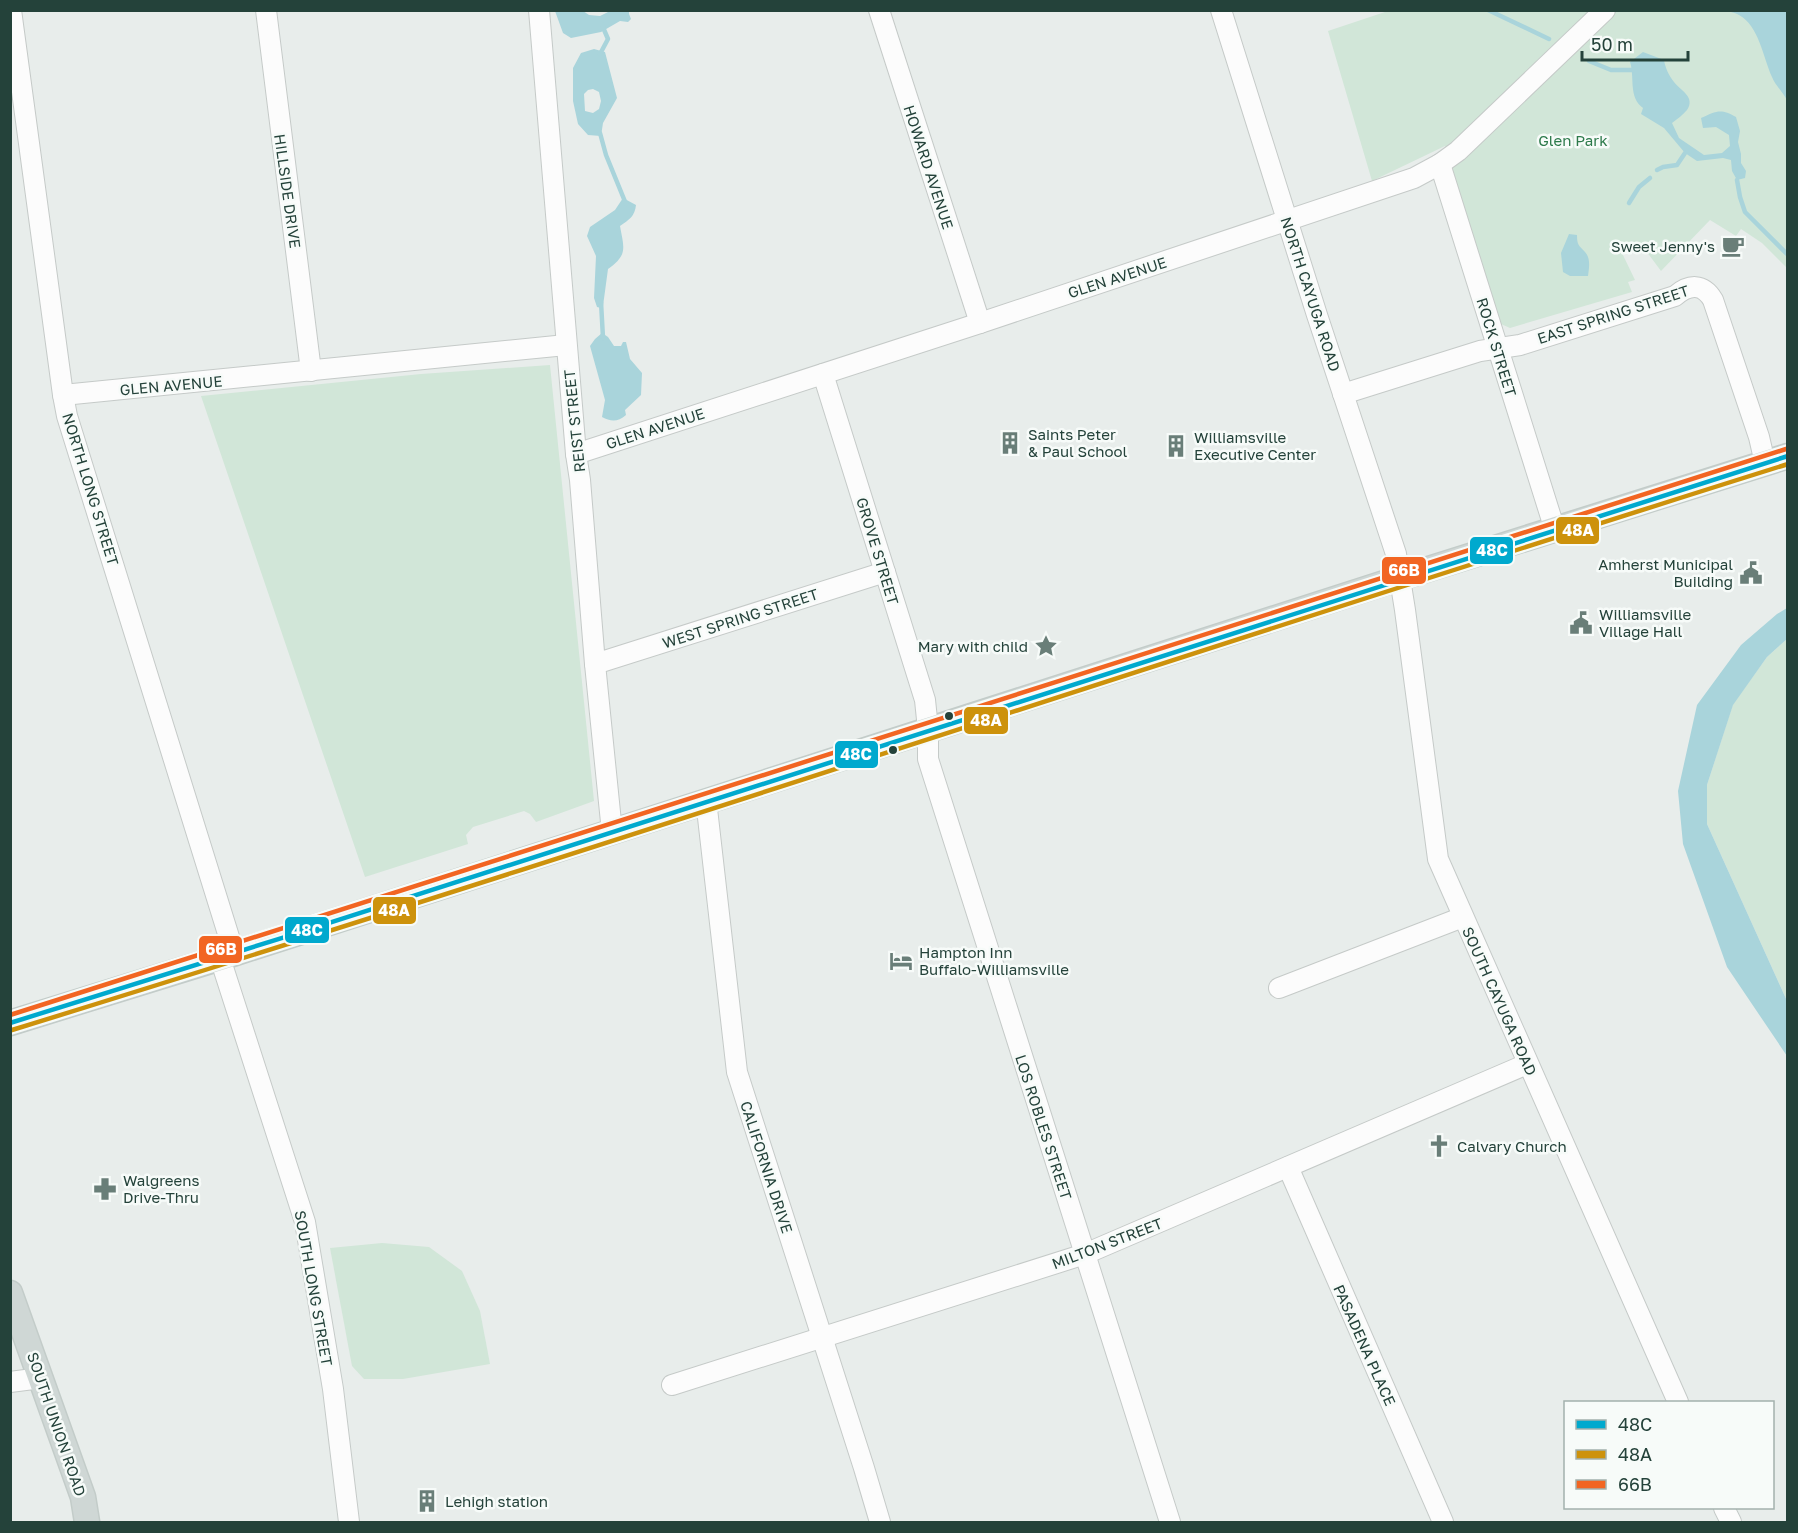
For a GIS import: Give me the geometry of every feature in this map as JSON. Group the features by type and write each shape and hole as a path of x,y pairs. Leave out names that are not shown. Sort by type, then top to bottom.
{"main road":[{"path":"10,1023 1776,460"},
{"name":"SOUTH UNION ROAD","path":"10,1293 83,1497 87,1522"}],"street":[{"name":"NORTH LONG STREET","path":"11,10 67,416 227,955"},
{"name":"HILLSIDE DRIVE","path":"266,10 311,371"},
{"name":"REIST STREET","path":"539,10 566,345 612,832"},
{"name":"HOWARD AVENUE","path":"879,10 980,323"},
{"name":"NORTH CAYUGA ROAD","path":"1221,10 1396,554 1400,578"},
{"name":"GLEN AVENUE","path":"576,454 980,323 1414,178 1458,151 1604,12"},
{"name":"ROCK STREET","path":"1440,164 1555,530"},
{"name":"EAST SPRING STREET","path":"1343,394 1480,351 1520,345 1675,296 1682,290 1695,287 1704,290 1713,300 1759,437 1776,460"},
{"name":"GLEN AVENUE","path":"63,395 566,345"},
{"name":"GROVE STREET","path":"823,374 925,700 928,729"},
{"name":"WEST SPRING STREET","path":"595,664 885,572"},
{"name":"SOUTH CAYUGA ROAD","path":"1400,578 1438,859 1678,1401"},
{"name":"LOS ROBLES STREET","path":"928,729 928,759 1170,1522"},
{"name":"CALIFORNIA DRIVE","path":"706,800 737,1072 880,1522"},
{"path":"1279,988 1463,917"},
{"name":"SOUTH LONG STREET","path":"227,955 305,1222 333,1389 349,1522"},
{"name":"MILTON STREET","path":"672,1384 1085,1254 1527,1064"},
{"name":"PASADENA PLACE","path":"1287,1167 1443,1522"},
{"path":"10,1382 41,1378"}],"green space":[{"name":"Glen Park","path":"1391,10 1787,11 1787,268 1762,243 1741,229 1736,236 1710,220 1661,271 1641,244 1622,253 1635,280 1628,282 1632,292 1510,328 1501,324 1445,146 1372,181 1328,31"},
{"path":"550,365 594,801 536,822 530,814 524,811 473,827 466,835 468,844 365,877 201,396 421,374"},
{"path":"1787,639 1787,1001 1707,824 1707,785 1733,704 1767,657"},
{"path":"382,1243 429,1247 462,1271 480,1311 490,1364 403,1379 364,1379 352,1366 330,1248"}],"water":[{"path":"555,11 583,11 589,15 600,16 610,11 629,11 631,19 628,22 620,21 601,32 571,38 563,33"},
{"path":"1716,11 1787,11 1787,100 1773,80 1756,34 1746,20 1737,14"},
{"path":"594,49 605,52 617,98 603,123 601,136 588,135 578,124 573,101 573,68 581,53","holes":["593,89 599,92 601,101 599,109 593,113 585,111 584,94"]},
{"path":"1643,52 1664,60 1670,77 1690,101 1687,110 1672,123 1679,138 1704,155 1722,153 1730,146 1729,135 1716,127 1703,128 1701,118 1718,112 1726,112 1736,117 1740,131 1738,142 1741,163 1746,171 1745,178 1737,180 1732,171 1731,160 1723,158 1697,161 1685,153 1664,128 1641,114 1643,108 1635,98 1630,62"},
{"path":"623,198 636,205 631,217 620,226 623,240 622,255 608,269 601,308 597,307 594,298 596,256 587,236 590,227 615,210"},
{"path":"1569,234 1577,235 1579,245 1587,254 1588,276 1570,276 1563,272 1561,253"},
{"path":"602,333 614,346 621,346 623,342 626,342 630,359 642,373 641,395 625,410 626,415 614,421 602,417 605,400 590,346"},
{"path":"1787,608 1787,639 1767,657 1733,705 1707,785 1707,824 1787,1001 1787,1056 1727,967 1683,844 1678,791 1697,705 1741,645"}],"waterway":[{"path":"1488,10 1549,39"},
{"path":"600,54 608,39 602,25"},
{"path":"1589,61 1611,70 1633,70"},
{"path":"600,133 606,155 626,204"},
{"path":"1657,170 1677,165 1685,153"},
{"path":"1629,203 1639,187 1650,178"},
{"path":"1737,180 1745,212 1788,255"},
{"path":"601,302 603,338"}],"transit line":[{"name":"66B","path":"10,1015 1786,449"},
{"name":"48C","path":"10,1023 455,883 1788,456"},
{"name":"48A","path":"12,1030 457,891 1788,464"}],"place":[{"name":"Sweet Jenny's","path":"1733,246"},
{"name":"Saints Peter & Paul School","path":"1010,443"},
{"name":"Williamsville Executive Center","path":"1176,446"},
{"name":"Amherst Municipal Building","path":"1751,573"},
{"name":"Williamsville Village Hall","path":"1581,623"},
{"name":"Mary with child","path":"1046,646"},
{"name":"Hampton Inn Buffalo-Williamsville","path":"901,961"},
{"name":"Calvary Church","path":"1439,1146"},
{"name":"Walgreens Drive-Thru","path":"105,1189"},
{"name":"Lehigh station","path":"427,1501"}]}
